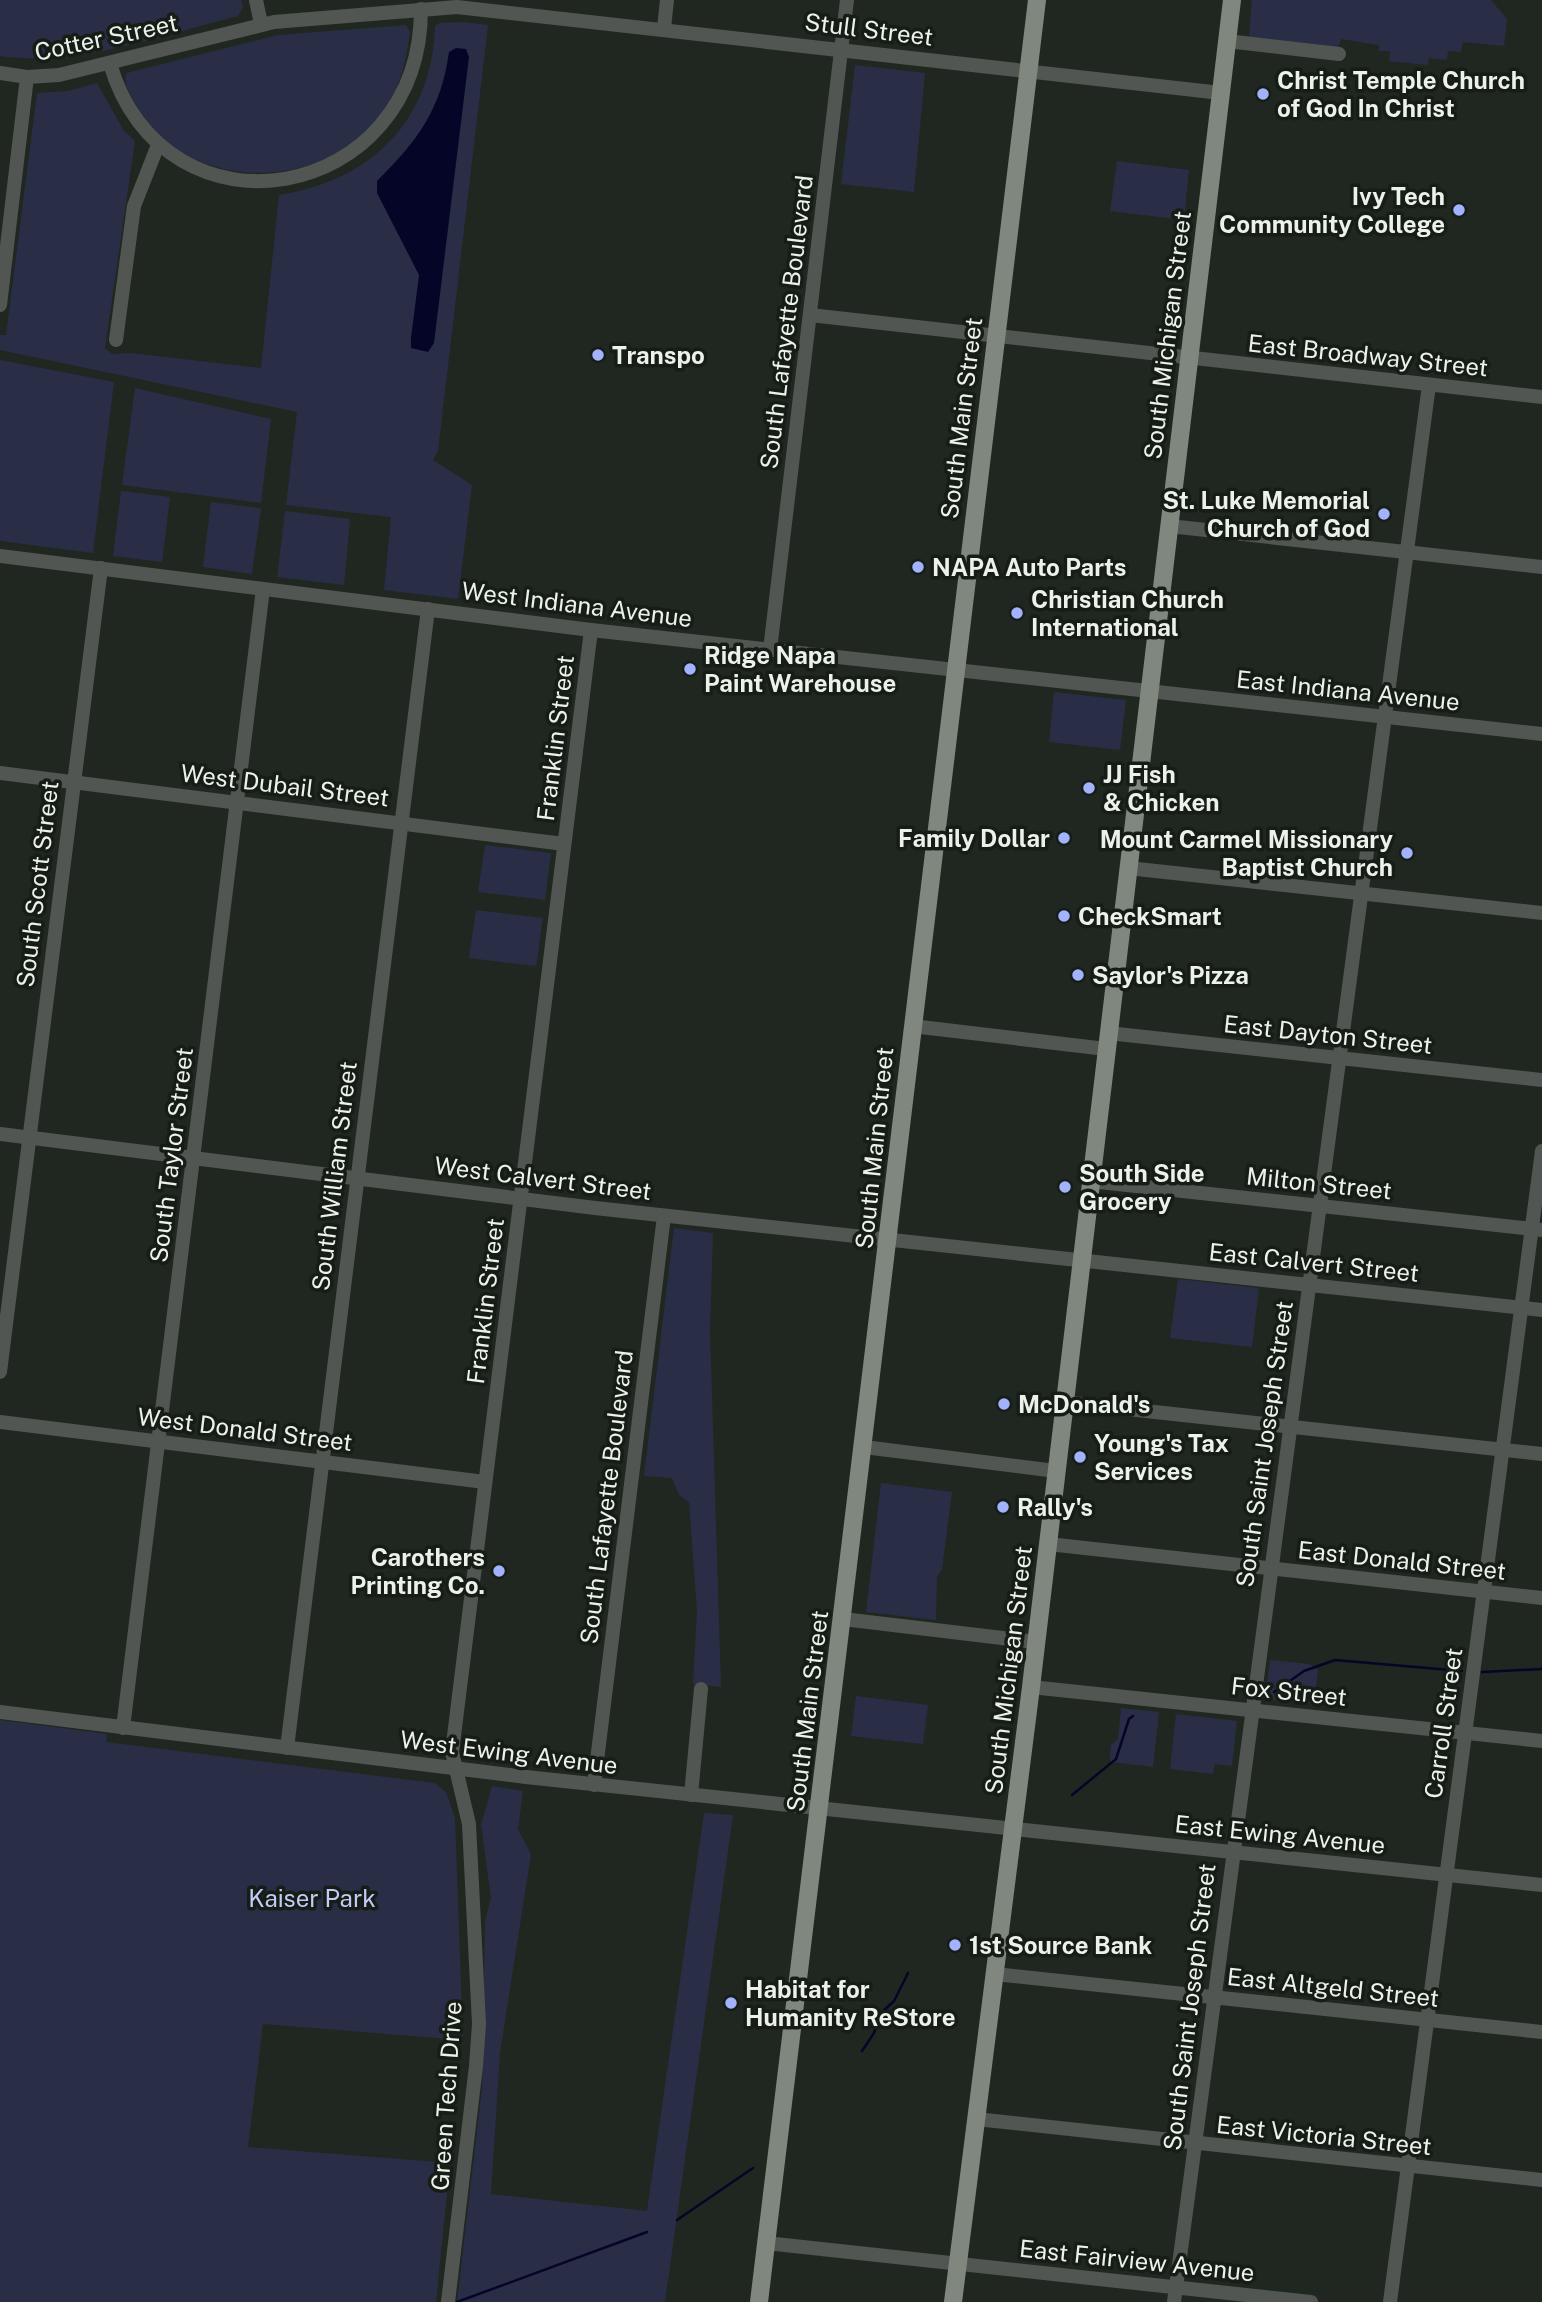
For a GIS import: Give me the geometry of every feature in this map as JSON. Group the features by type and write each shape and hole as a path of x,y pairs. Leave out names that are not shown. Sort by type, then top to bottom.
{"main road":[{"name":"South Main Street","path":"758,2302 864,1447 912,1026 1037,0"},
{"name":"South Michigan Street","path":"953,2302 1031,1687 1232,0"}],"street":[{"path":"256,0 261,24"},
{"path":"664,28 667,0"},
{"name":"South Lafayette Boulevard","path":"770,650 846,0"},
{"name":"Stull Street","path":"261,24 326,15 467,7 1221,93"},
{"path":"110,64 121,96 158,145 200,169 248,181 293,178 336,163 366,141 397,105 414,64 421,9"},
{"name":"Cotter Street","path":"0,73 27,77 59,75 261,24"},
{"path":"1227,41 1339,54"},
{"path":"0,305 27,77"},
{"path":"116,340 134,206 158,145"},
{"name":"East Broadway Street","path":"810,315 1542,397"},
{"name":"South Saint Joseph Street","path":"1175,2295 1429,385"},
{"path":"1169,526 1542,567"},
{"name":"West Indiana Avenue","path":"0,556 591,630 1149,692"},
{"name":"South Scott Street","path":"0,1372 72,782 101,568"},
{"name":"South Taylor Street","path":"123,1728 263,589"},
{"name":"South William Street","path":"287,1748 428,610"},
{"name":"Franklin Street","path":"456,1769 452,1759 453,1737 591,630"},
{"name":"East Indiana Avenue","path":"1149,692 1542,734"},
{"name":"West Dubail Street","path":"0,773 401,821 564,844"},
{"path":"1128,868 1542,913"},
{"name":"East Dayton Street","path":"912,1026 1339,1058 1542,1080"},
{"name":"West Calvert Street","path":"0,1134 664,1216 1081,1260"},
{"name":"Carroll Street","path":"1390,2302 1521,1308 1537,1230 1542,1151"},
{"name":"Milton Street","path":"1090,1181 1537,1230"},
{"name":"South Lafayette Boulevard","path":"594,1785 664,1216"},
{"name":"East Calvert Street","path":"1081,1260 1542,1310"},
{"path":"1063,1402 1542,1454"},
{"name":"West Donald Street","path":"0,1422 485,1482"},
{"path":"864,1447 1056,1471"},
{"name":"East Donald Street","path":"1048,1544 1542,1598"},
{"path":"843,1619 1036,1642"},
{"name":"Fox Street","path":"1031,1687 1542,1741"},
{"path":"691,1795 701,1689"},
{"name":"West Ewing Avenue","path":"0,1712 594,1785 1013,1828"},
{"name":"Green Tech Drive","path":"448,2302 476,2066 478,2024 471,1842 467,1805 456,1769"},
{"name":"East Ewing Avenue","path":"1013,1828 1542,1885"},
{"name":"East Altgeld Street","path":"995,1975 1542,2032"},
{"name":"East Victoria Street","path":"976,2119 1542,2180"},
{"name":"East Fairview Avenue","path":"766,2243 957,2264 1175,2295 1311,2302"}],"green space":[{"path":"0,0 241,0 243,7 238,16 150,40 90,53 30,58 0,56"},
{"path":"1252,0 1491,0 1507,19 1504,46 1463,42 1461,52 1448,51 1447,60 1429,58 1428,65 1389,61 1390,51 1379,51 1379,45 1341,39 1338,48 1249,37"},
{"path":"439,23 488,25 438,451 433,460 472,485 458,599 384,590 391,517 286,505 297,412 0,350 0,335 6,335 37,93 68,91 97,83 124,131 135,141 105,348 112,354 130,353 261,368 279,195 312,188 342,176 368,160 390,141 409,118 422,91 431,60 435,26"},
{"path":"406,25 410,32 400,78 385,110 377,120 351,144 320,161 286,171 251,173 216,167 184,154 156,132 135,103 126,82 126,74 130,72 278,35"},
{"path":"855,65 925,73 914,192 841,184"},
{"path":"1117,161 1189,170 1184,220 1110,211"},
{"path":"0,360 114,382 93,553 0,541"},
{"path":"135,388 271,419 261,503 122,485"},
{"path":"121,491 170,497 162,562 113,556"},
{"path":"211,502 261,508 252,574 203,567"},
{"path":"285,511 350,519 344,585 277,577"},
{"path":"1054,692 1126,700 1120,750 1049,742"},
{"path":"485,845 551,853 545,900 478,892"},
{"path":"476,910 543,918 536,966 469,958"},
{"path":"674,1228 713,1233 710,1331 721,1687 693,1684 697,1611 689,1502 679,1495 672,1478 644,1476"},
{"path":"1178,1279 1259,1288 1252,1347 1170,1338"},
{"path":"881,1483 952,1492 942,1569 937,1577 936,1620 866,1612"},
{"path":"1270,1660 1309,1664 1318,1670 1314,1704 1265,1699"},
{"path":"856,1696 928,1705 923,1744 851,1736"},
{"path":"1121,1708 1159,1712 1153,1767 1110,1762 1111,1745 1118,1739"},
{"path":"1176,1714 1237,1721 1232,1766 1215,1764 1213,1774 1170,1769"},
{"name":"Kaiser Park","path":"0,1720 107,1734 106,1742 434,1783 446,1792 455,1818 463,2040 263,2024 248,2147 450,2163 436,2302 0,2302"},
{"path":"492,1786 523,1791 518,1829 531,1854 500,2053 491,2194 647,2211 704,1813 733,1815 665,2302 457,2302 482,2088 485,1921 491,1898 481,1825"}],"shaded area":[{"path":"456,48 466,49 469,57 434,343 428,352 411,348 419,275 377,193 377,181 404,152 425,123 440,91 449,52"}],"waterway":[{"path":"1274,1692 1304,1671 1335,1660 1462,1671"},
{"path":"1482,1672 1542,1669"},
{"path":"1072,1795 1116,1759 1129,1719 1133,1716"},
{"path":"862,2051 874,2033 881,2013 894,2001 908,1973"},
{"path":"677,2220 753,2168"},
{"path":"457,2302 647,2232"}],"place":[{"name":"Christ Temple Church of God In Christ","path":"1263,94"},
{"name":"Ivy Tech Community College","path":"1459,210"},
{"name":"Transpo","path":"598,355"},
{"name":"St. Luke Memorial Church of God","path":"1384,514"},
{"name":"NAPA Auto Parts","path":"918,567"},
{"name":"Christian Church International","path":"1017,613"},
{"name":"Ridge Napa Paint Warehouse","path":"690,669"},
{"name":"JJ Fish & Chicken","path":"1089,788"},
{"name":"Family Dollar","path":"1064,838"},
{"name":"Mount Carmel Missionary Baptist Church","path":"1407,853"},
{"name":"CheckSmart","path":"1064,916"},
{"name":"Saylor's Pizza","path":"1078,975"},
{"name":"South Side Grocery","path":"1065,1187"},
{"name":"McDonald's","path":"1004,1404"},
{"name":"Young's Tax Services","path":"1080,1457"},
{"name":"Rally's","path":"1003,1507"},
{"name":"Carothers Printing Co.","path":"499,1571"},
{"name":"1st Source Bank","path":"955,1945"},
{"name":"Habitat for Humanity ReStore","path":"731,2003"}]}
